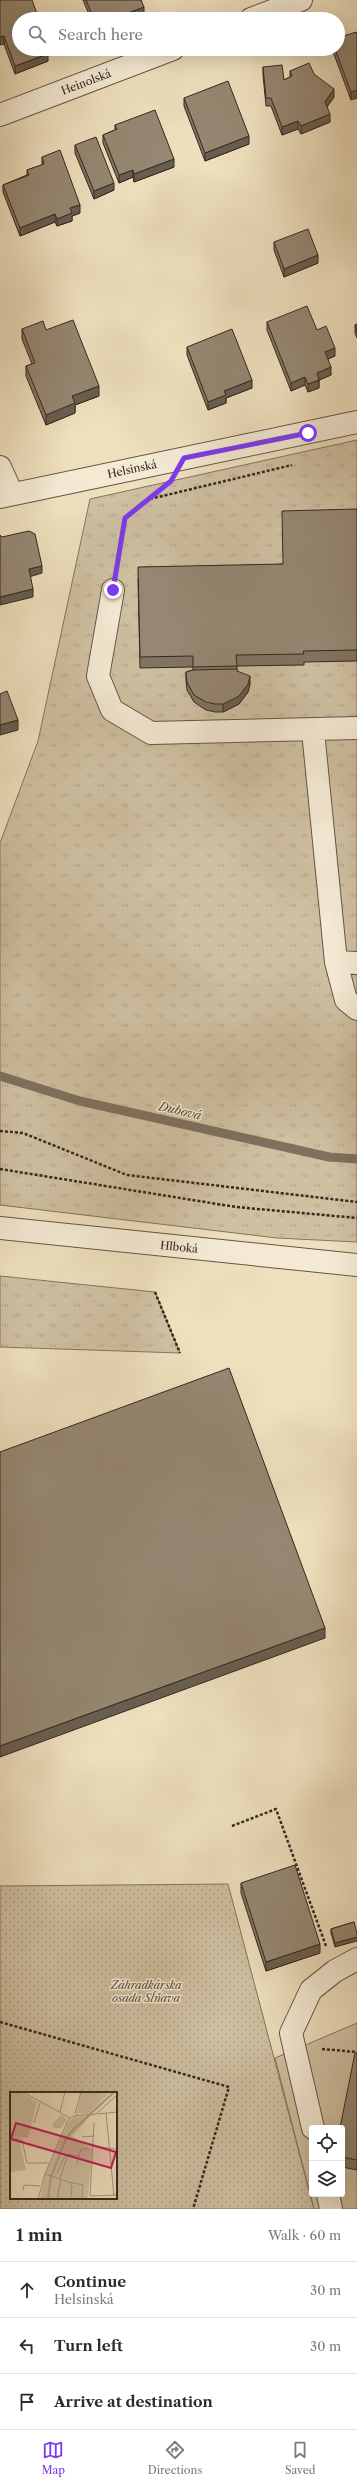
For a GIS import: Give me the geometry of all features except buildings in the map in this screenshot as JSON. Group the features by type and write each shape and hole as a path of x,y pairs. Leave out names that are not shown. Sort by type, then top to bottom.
{"street":[{"path":"269,12 301,0"},
{"name":"Heinolská","path":"0,115 154,56"},
{"name":"Helsinská","path":"6,496 357,422"},
{"path":"0,467 6,496"},
{"path":"113,590 98,676 112,710 151,733 313,731 357,728"},
{"path":"313,731 347,963 346,1000 357,1009"},
{"name":"Hlboká","path":"0,1228 357,1265"},
{"path":"312,2125 291,2033 311,1990 335,1971 357,1959"},
{"path":"329,2197 331,2209"}],"path":[{"path":"113,590 125,518 171,481 184,458"},
{"path":"150,499 294,465"},
{"path":"0,1130 23,1133 127,1174 357,1202"},
{"path":"0,1169 236,1207 357,1218"},
{"path":"155,1292 180,1353"},
{"path":"232,1826 276,1809 335,1971"},
{"path":"0,2022 229,2087 193,2209"},
{"path":"294,2047 357,2052"}],"green space":[{"path":"357,440 357,1242 277,1238 0,1205 0,843 38,741 90,499"},
{"path":"0,1276 155,1292 180,1353 0,1347"},
{"name":"Záhradkárska osada Sĺňava","path":"228,1884 309,2190 309,2197 311,2197 314,2209 0,2209 0,1886"},
{"path":"357,2023 357,2209 314,2209 311,2197 345,2197 345,2125 309,2125 309,2190 275,2058"}],"waterway":[{"name":"Dubová","path":"0,1076 80,1101 329,1157 357,1159"}],"route":[{"path":"113,590 125,518 171,481 184,458 308,433"}]}
